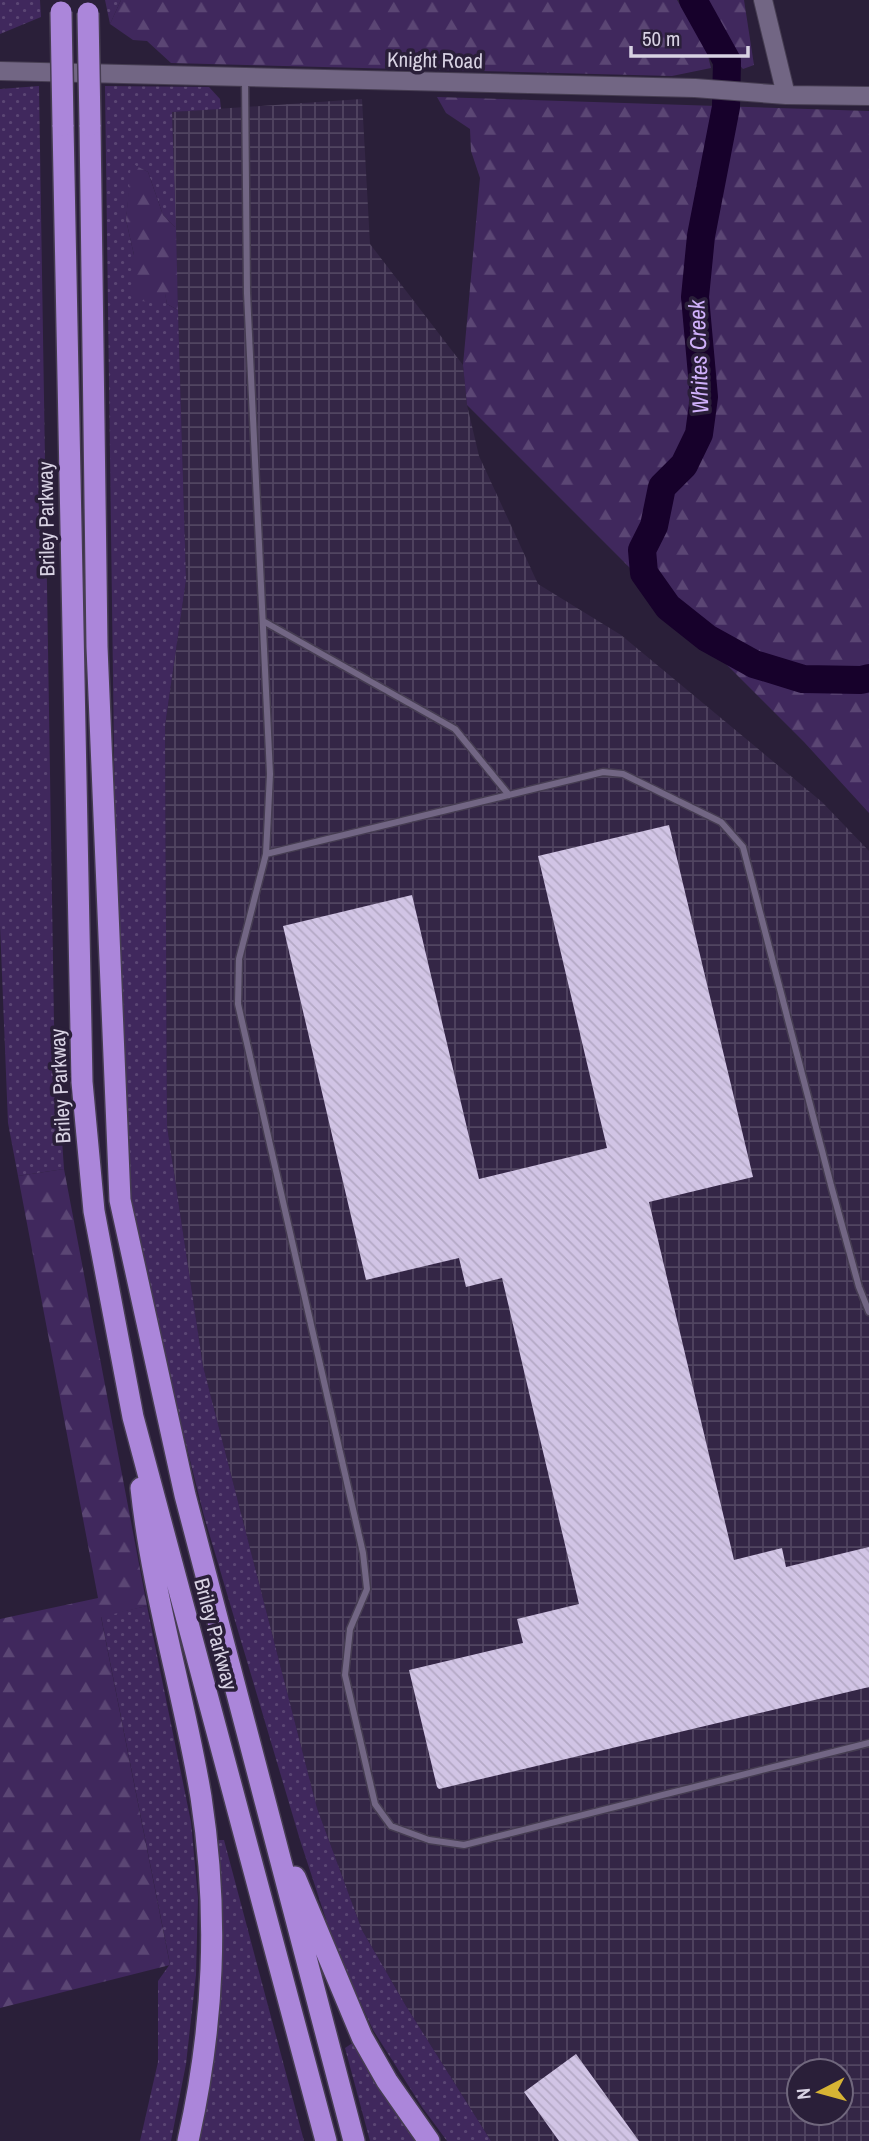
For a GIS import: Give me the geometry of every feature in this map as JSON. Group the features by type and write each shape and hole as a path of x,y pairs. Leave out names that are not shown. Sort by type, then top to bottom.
{"highway":[{"name":"Briley Parkway","path":"60,6 82,1082 94,1211 133,1417 326,2141"},
{"name":"Briley Parkway","path":"88,7 97,647 120,1200 185,1495 354,2141"},
{"path":"133,1417 143,1509 200,1797 211,1888 212,1982 208,2035 188,2141"},
{"path":"264,1804 362,2037 387,2081 429,2141"}],"street":[{"path":"763,0 786,96"},
{"name":"Knight Road","path":"0,71 695,88 786,96 869,96"}],"lane":[{"path":"245,78 247,293 270,774 266,854 239,959 238,1004 363,1553 366,1589 350,1629 345,1675 375,1804 391,1826 429,1840 464,1844 869,1743"},
{"path":"263,621 455,729 509,795"},
{"path":"266,854 603,772 623,774 721,822 743,847 832,1189 859,1287 869,1312"}],"shaded area":[{"path":"362,99 370,244 463,365 467,405 479,456 538,584 621,635 822,802 869,851 869,2141 491,2141 406,2006 362,1930 317,1808 203,1366 167,1126 165,726 186,580 172,112"}],"green space":[{"path":"0,0 40,0 41,17 0,34"},
{"path":"105,0 121,0 110,24"},
{"path":"121,0 677,0 706,48 711,68 672,76 171,63 147,41 133,40 110,24"},
{"path":"701,0 744,0 754,65 743,69 722,45"},
{"path":"39,86 54,1023 64,1169 18,1176 8,1123 0,925 0,89"},
{"path":"105,86 209,87 220,99 221,109 172,112 176,228 163,215 148,172 132,164 126,220 134,255 134,293 165,293 167,304 178,310 186,580 165,726 167,1126 203,1366 317,1808 362,1930 406,2006 491,2141 447,2141 373,2030 335,1947 300,1840 204,1516 149,1297 131,1200 118,1049"},
{"path":"437,97 869,111 869,813 804,742 467,405 463,365 480,178 471,151 470,129 446,113"},
{"path":"131,163 148,172 163,215 176,228 178,310 167,304 165,294 157,303 141,301 134,293 134,255 126,220"},
{"path":"64,1169 147,1606 101,1617 170,1965 0,2008 0,1619 98,1598 18,1176"},
{"path":"147,1606 191,1822 198,1898 196,1975 186,2064 171,2141 140,2141 158,2062 158,1981 170,1964 101,1616"},
{"path":"214,1840 224,1840 304,2141 197,2141 212,2066 220,1991 220,1915"},
{"path":"354,2042 417,2141 370,2141 345,2048"}],"building":[{"path":"669,825 753,1177 649,1202 734,1560 782,1548 786,1567 869,1547 869,1687 439,1789 409,1670 523,1643 517,1619 579,1604 502,1278 466,1287 459,1258 366,1280 283,926 412,895 479,1179 607,1148 538,856"},
{"path":"576,2054 639,2141 559,2141 524,2092"}],"waterway":[{"name":"Whites Creek","path":"693,0 727,61 726,107 701,236 695,297 704,397 699,434 684,465 662,487 654,526 642,550 644,573 668,607 707,638 754,664 803,679 869,678"}]}
